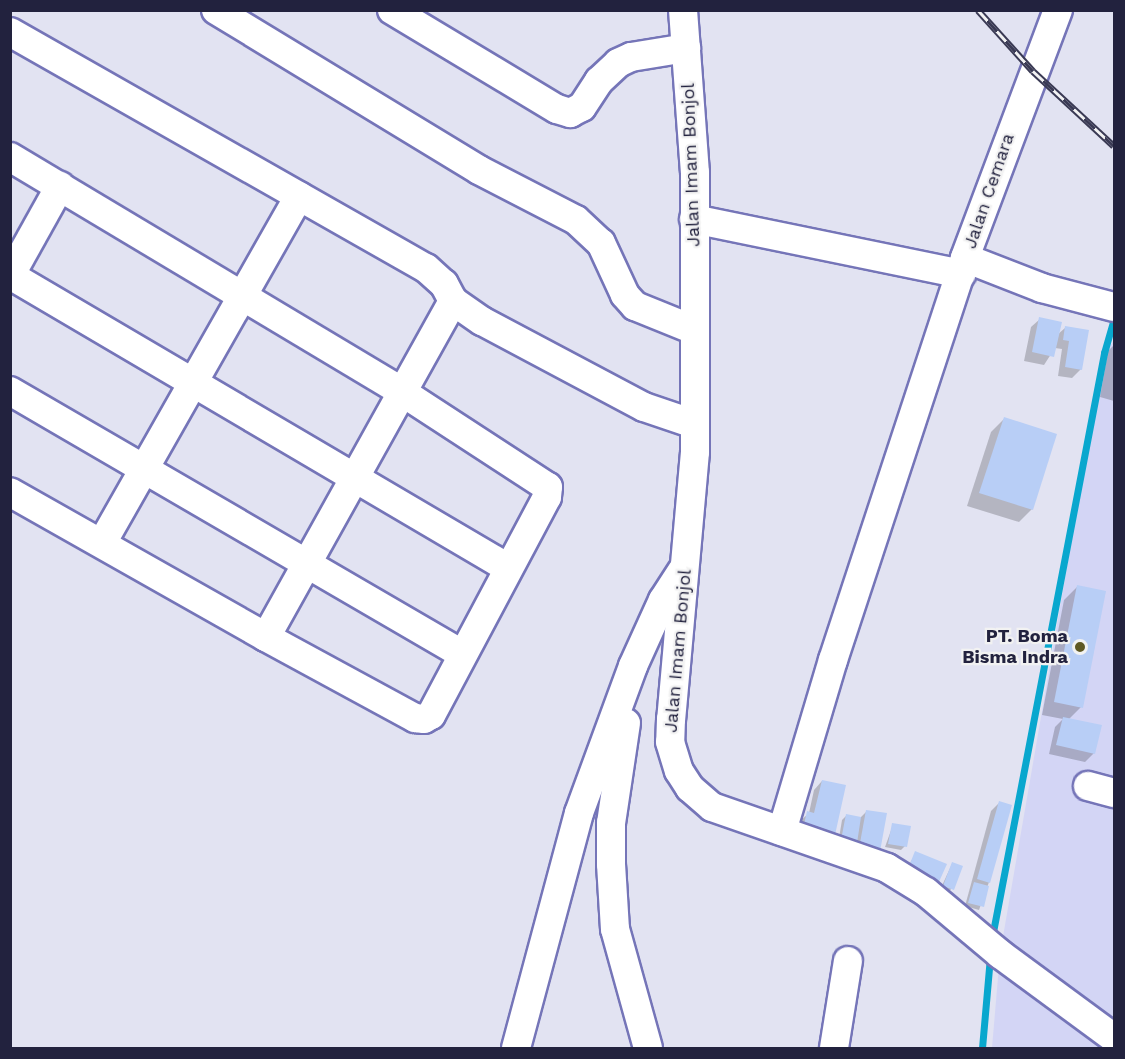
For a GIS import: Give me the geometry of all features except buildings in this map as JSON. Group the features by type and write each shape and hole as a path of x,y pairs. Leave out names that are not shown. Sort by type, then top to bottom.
{"street":[{"path":"216,10 479,170 576,220 601,243 625,295 635,306 693,330"},
{"path":"392,10 557,109 570,113 582,107 599,81 618,63 631,57 686,48"},
{"name":"Jalan Imam Bonjol","path":"683,10 694,219 694,424 685,567 670,730 679,771 706,803 887,868 926,892 1000,954 1114,1038"},
{"name":"Jalan Cemara","path":"1058,10 963,266 1113,307"},
{"path":"10,32 426,268 444,284 453,301 482,321 644,407 694,424"},
{"path":"10,157 243,294 402,392 548,488 431,715 415,718 266,637 10,492"},
{"path":"60,186 11,275 508,568"},
{"path":"102,543 299,196"},
{"path":"694,219 963,266 833,660 782,831"},
{"path":"266,637 453,301"},
{"path":"10,391 462,654"},
{"path":"516,1048 557,882 619,721 656,615 685,567"},
{"path":"619,721 670,730"},
{"path":"619,721 611,823 615,928 648,1048"},
{"path":"834,1048 848,961"}],"shaded area":[{"path":"1114,341 1114,1048 992,1048 1000,954 1104,353"}],"waterway":[{"path":"992,937 1104,353 1114,319"},
{"path":"982,1048 990,957"}],"railway":[{"path":"978,10 1033,71 1114,146"}],"place":[{"name":"PT. Boma Bisma Indra","path":"1080,647"}]}
